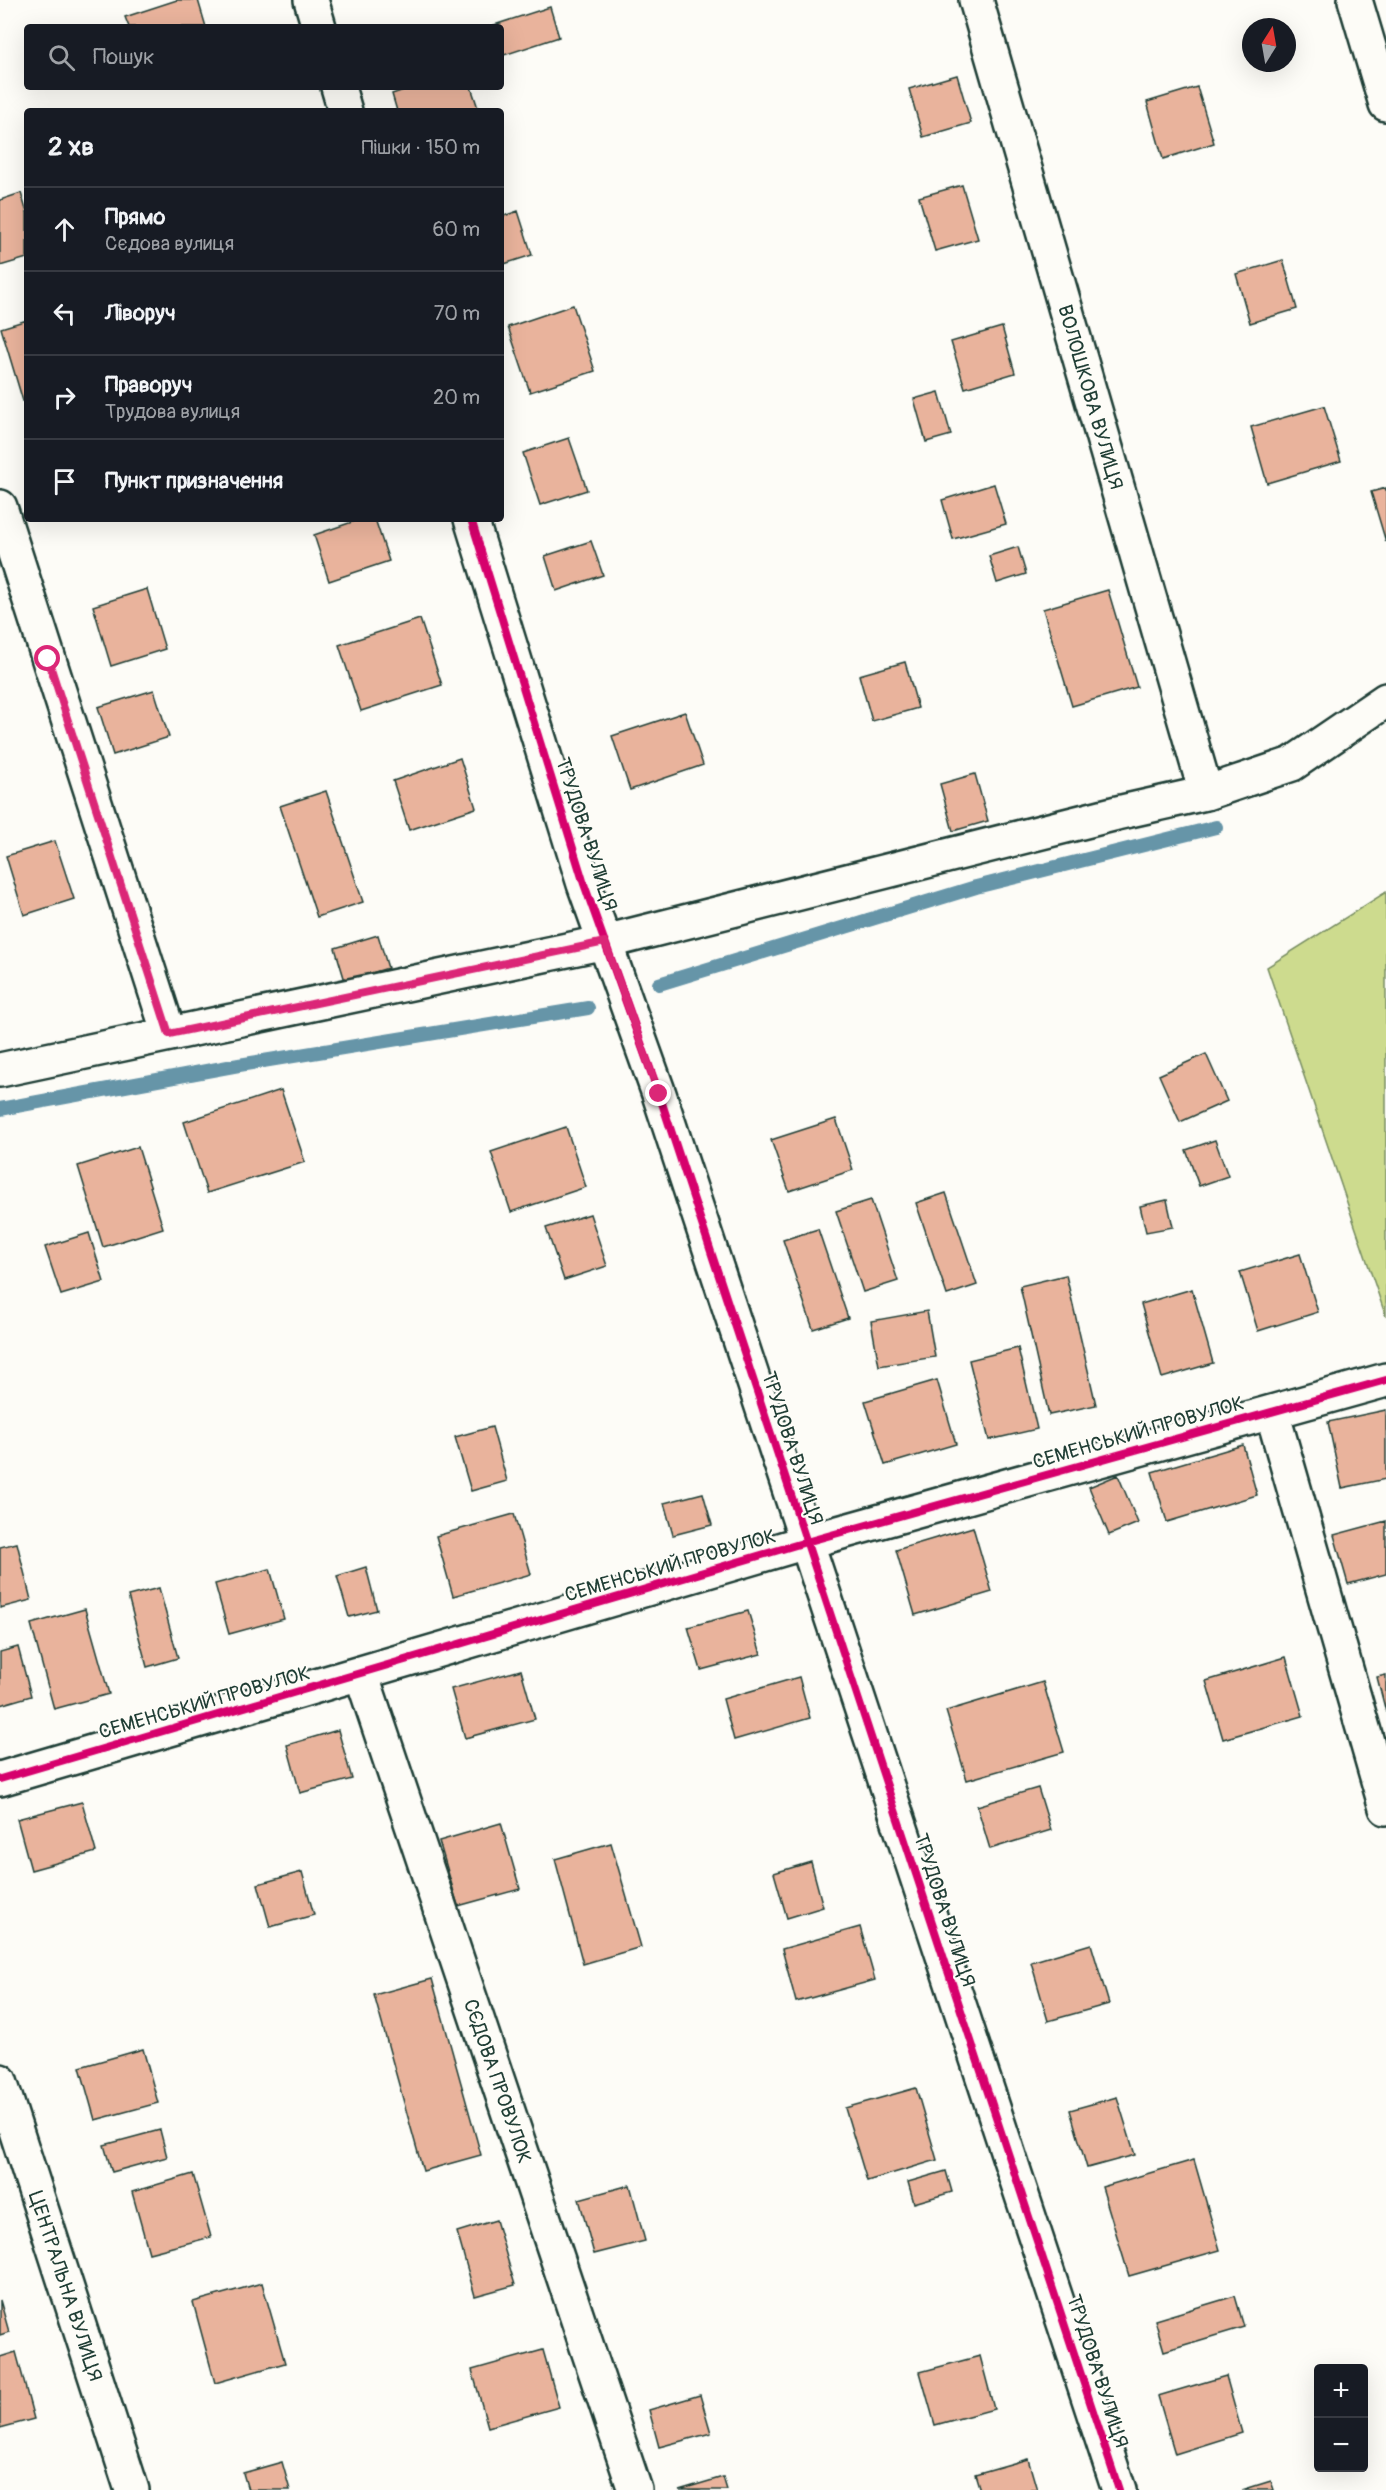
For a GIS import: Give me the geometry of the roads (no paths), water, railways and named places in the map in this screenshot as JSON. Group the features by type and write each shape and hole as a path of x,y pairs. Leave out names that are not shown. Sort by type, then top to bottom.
{"street":[{"path":"311,0 318,24"},
{"name":"ВОЛОШКОВА ВУЛИЦЯ","path":"976,0 1206,794"},
{"path":"1355,0 1386,104"},
{"path":"339,90 344,108"},
{"path":"0,507 169,1034"},
{"name":"ТРУДОВА ВУЛИЦЯ","path":"472,522 584,884 659,1094 1119,2490"},
{"path":"0,1070 605,942 1117,813 1206,794 1292,764 1386,700"},
{"name":"СЕМЕНСЬКИЙ ПРОВУЛОК","path":"0,1779 806,1542 1386,1380"},
{"path":"1272,1412 1386,1808"},
{"name":"СЄДОВА ПРОВУЛОК","path":"361,1673 635,2490"},
{"name":"ЦЕНТРАЛЬНА ВУЛИЦЯ","path":"0,2081 132,2490"}],"waterway":[{"path":"659,984 976,887 1216,827"},
{"path":"0,1109 239,1065 588,1008"}]}
